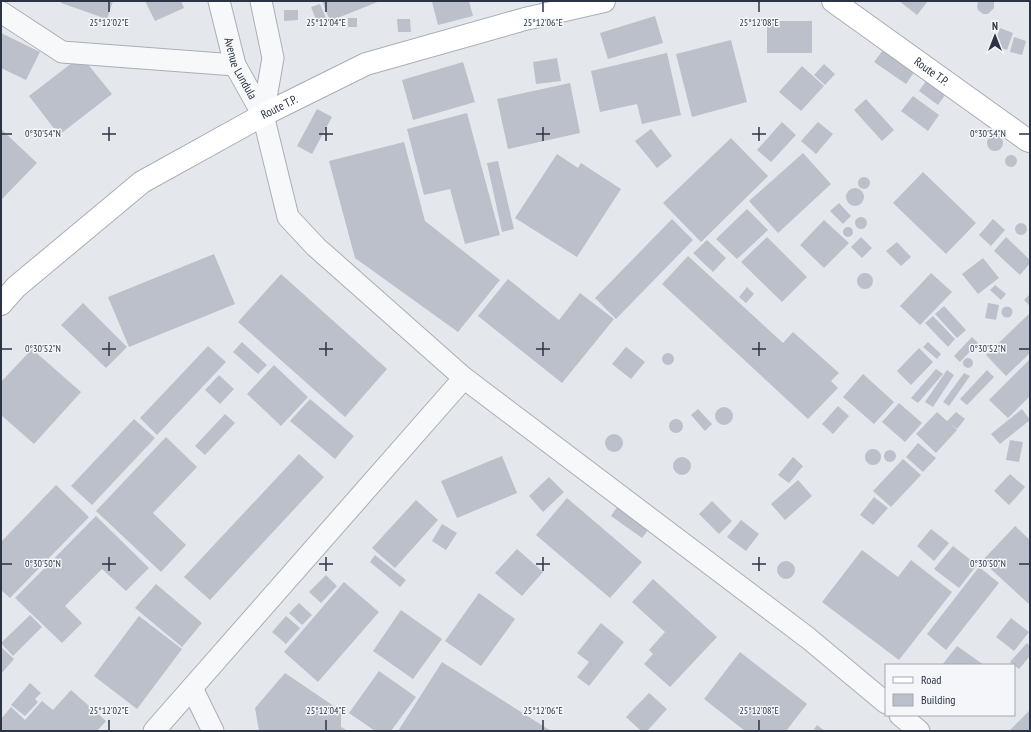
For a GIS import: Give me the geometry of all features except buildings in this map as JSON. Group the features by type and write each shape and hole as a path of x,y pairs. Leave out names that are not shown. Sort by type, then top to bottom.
{"street":[{"name":"Avenue Lundula","path":"219,1 236,65 263,115"},
{"name":"Avenue Lundula","path":"261,1 273,58 263,115"},
{"name":"Route T.P.","path":"1,304 16,287 142,182 263,115 366,64 526,19 604,1"},
{"name":"Route T.P.","path":"833,1 1029,145"},
{"path":"1,12 62,52 236,65"},
{"path":"263,115 288,217 316,247 464,378 808,638 885,702"},
{"path":"154,731 464,378"},
{"path":"192,688 213,731"},
{"path":"901,716 919,731"}]}
